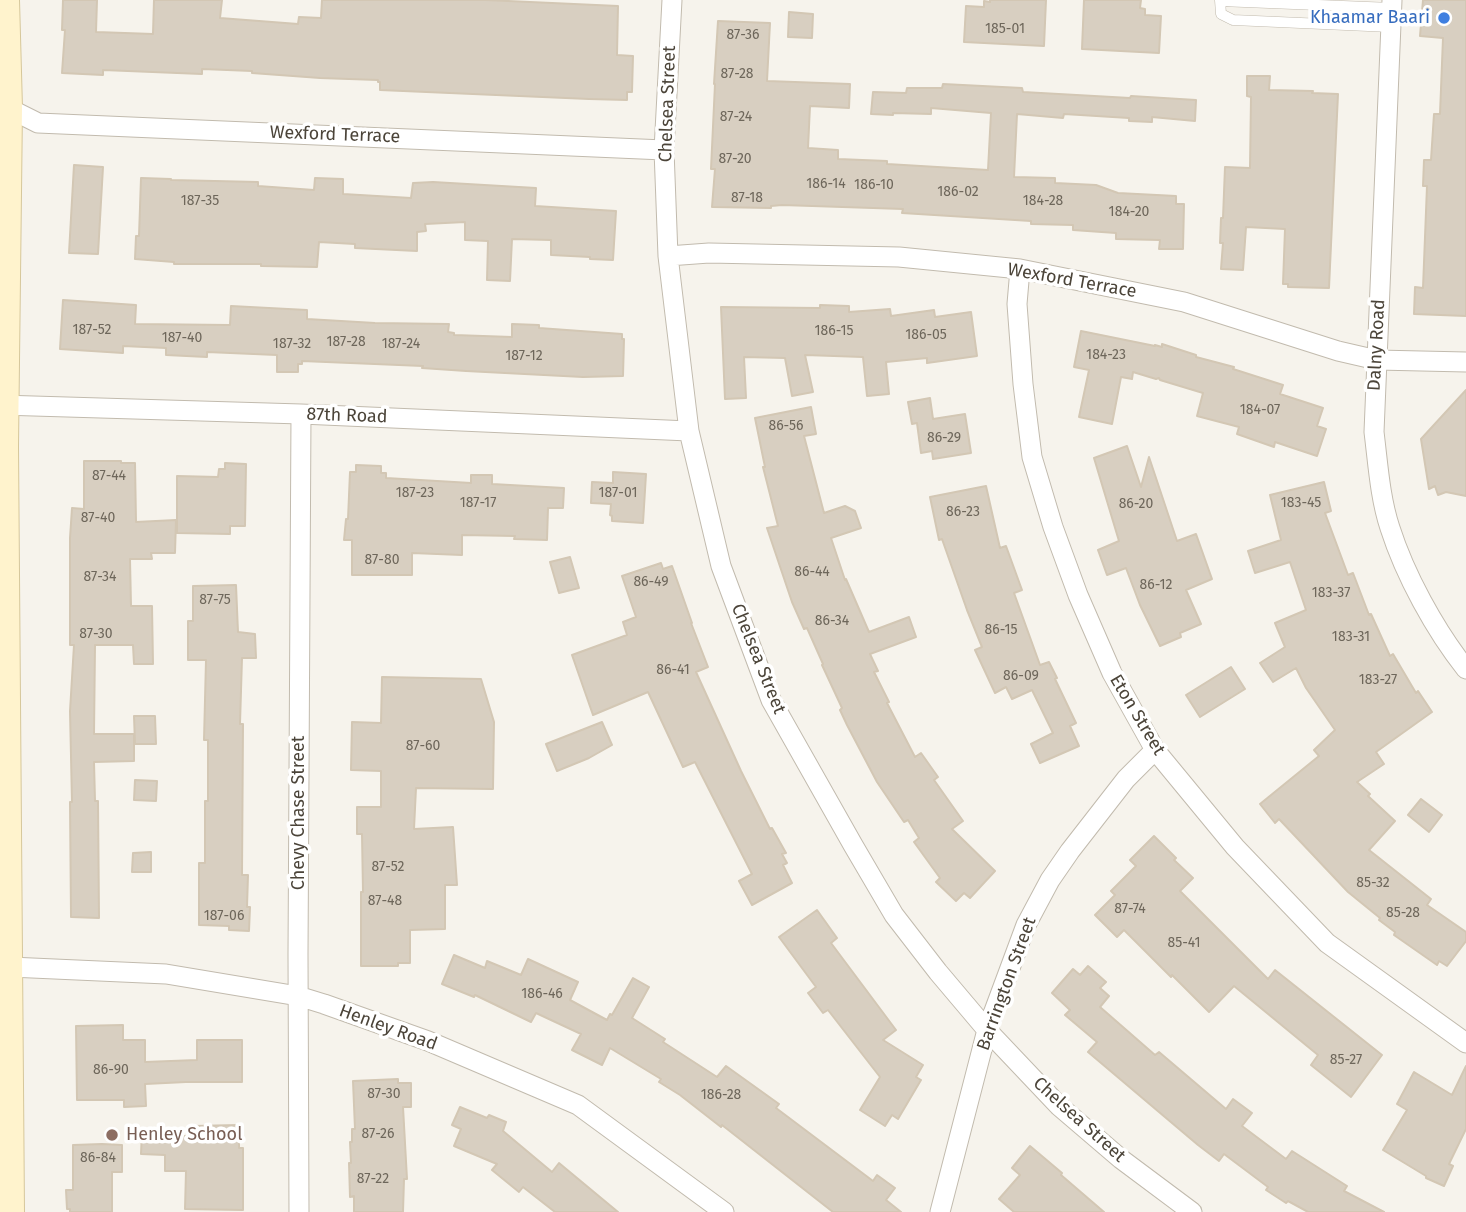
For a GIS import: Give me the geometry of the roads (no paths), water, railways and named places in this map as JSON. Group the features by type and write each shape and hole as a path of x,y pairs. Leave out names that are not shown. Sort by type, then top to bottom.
{"street":[{"path":"6,0 2,405 11,1212"},
{"name":"Chelsea Street","path":"672,0 664,150 668,256 689,431 721,566 771,700 894,915 938,972 987,1030 1059,1106 1121,1159 1192,1212"},
{"name":"Dalny Road","path":"1392,12 1374,432 1389,527 1432,620 1466,669"},
{"name":"Wexford Terrace","path":"4,106 38,123 664,150"},
{"name":"Wexford Terrace","path":"668,256 709,253 899,257 1020,269 1184,302 1338,351 1377,360 1466,362"},
{"name":"Eton Street","path":"1020,269 1017,304 1032,457 1053,527 1078,595 1112,673 1155,750 1235,846 1327,943 1466,1043"},
{"name":"87th Road","path":"2,405 301,414 689,431"},
{"name":"Chevy Chase Street","path":"299,1212 301,414"},
{"name":"Barrington Street","path":"940,1212 987,1030 1026,925 1049,880 1070,850 1126,779 1155,750"},
{"name":"Henley Road","path":"10,967 166,974 299,996 428,1041 578,1105 724,1212"}],"lane":[{"path":"1220,0 1392,12 1233,20 1221,14 1220,0"}],"place":[{"name":"Khaamar Baari","path":"1444,18"},
{"name":"Henley School","path":"112,1135"}]}
